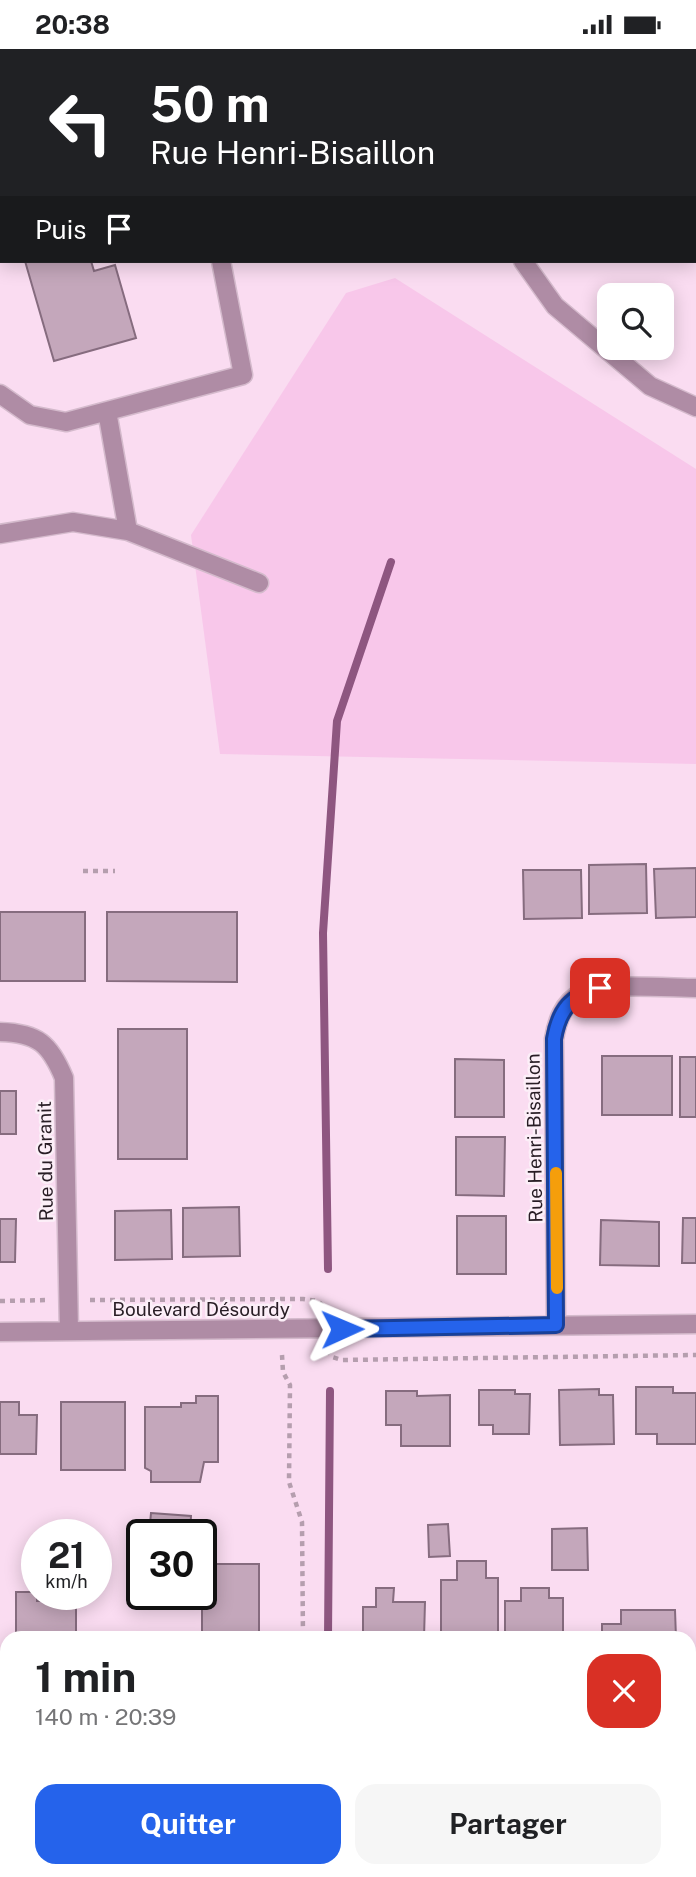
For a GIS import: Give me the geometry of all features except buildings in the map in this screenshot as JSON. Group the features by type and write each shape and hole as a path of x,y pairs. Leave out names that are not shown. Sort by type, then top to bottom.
{"street":[{"path":"0,394 30,415 66,422 243,375 221,263"},
{"path":"524,263 555,306 650,386 696,407"},
{"path":"107,411 128,531"},
{"path":"0,534 73,521 128,531 259,583"},
{"name":"Rue Henri-Bisaillon","path":"556,1325 554,1039 557,1023 564,1007 581,993 600,988 696,988"},
{"name":"Rue du Granit","path":"0,1032 19,1032 40,1040 55,1056 64,1078 69,1331"},
{"name":"Boulevard Désourdy","path":"0,1332 696,1324"}],"path":[{"path":"83,871 115,871"},
{"path":"95,1300 303,1299 318,1301 326,1314"},
{"path":"0,1301 43,1300"},
{"path":"326,1346 332,1357 342,1360 696,1355"},
{"path":"282,1355 283,1372 290,1385 289,1482 302,1522 303,1631"}],"shaded area":[{"path":"395,278 696,469 696,764 220,754 191,535 346,293"}],"waterway":[{"path":"328,1269 323,933 337,721 391,562"},
{"path":"328,1631 330,1391"}],"slow traffic":[{"path":"556,1173 557,1288"}],"route":[{"path":"342,1329 556,1325 554,1039 564,1007 581,993 600,988"}]}
